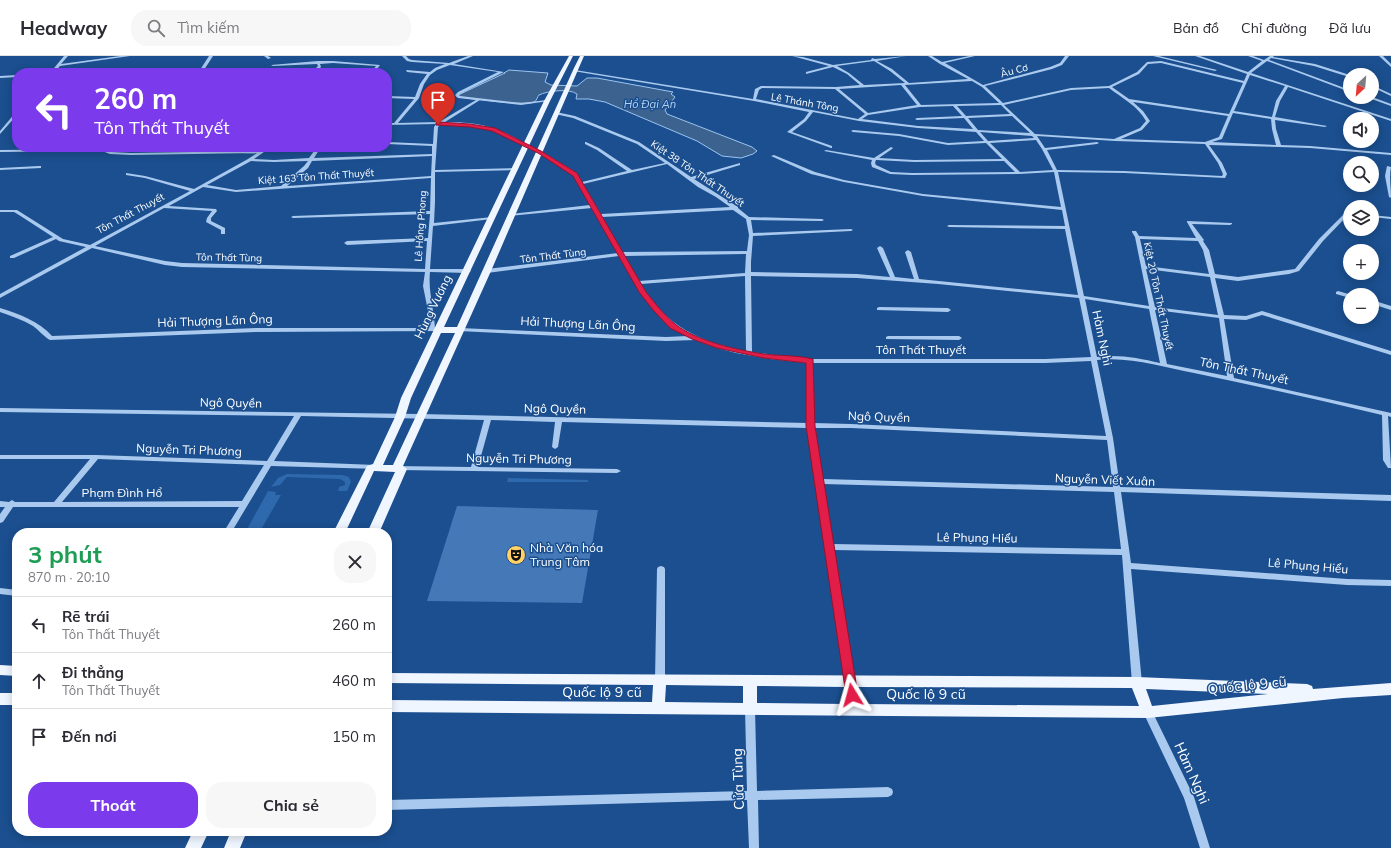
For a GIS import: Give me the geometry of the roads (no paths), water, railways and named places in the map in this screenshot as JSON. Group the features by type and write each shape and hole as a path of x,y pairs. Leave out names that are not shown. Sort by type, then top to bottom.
{"main road":[{"name":"Hùng Vương","path":"375,528 420,416 460,330 493,217 547,101 570,56"},
{"name":"Hùng Vương","path":"342,528 400,417 406,398 435,329 498,241 540,152 556,112 582,56"},
{"path":"563,71 575,71"},
{"path":"527,146 540,152"},
{"path":"493,217 511,215"},
{"path":"435,329 460,330"},
{"path":"374,468 400,468"},
{"path":"0,670 12,671"},
{"name":"Quốc lộ 9 cũ","path":"392,678 1136,683 1343,692"},
{"path":"658,708 660,680"},
{"path":"750,680 750,709"},
{"path":"850,681 853,709"},
{"path":"1136,683 1148,712"},
{"name":"Quốc lộ 9 cũ","path":"392,706 1148,712 1343,692 1391,689"},
{"path":"0,699 12,699"},
{"path":"193,848 199,836"},
{"path":"232,848 237,836"}],"street":[{"path":"56,68 66,56"},
{"path":"59,65 128,56"},
{"path":"203,68 211,56"},
{"path":"404,56 408,60 452,64 502,72 457,95 525,104 547,101"},
{"path":"395,124 417,98 422,84 431,73 436,69 471,56"},
{"path":"794,56 833,66 850,74 862,86"},
{"path":"864,56 873,59 891,70 908,84"},
{"path":"807,73 833,66 873,59 904,56"},
{"name":"Hàm Nghi","path":"930,56 983,86 1035,137 1044,149 1056,171 1110,438 1127,566 1136,683"},
{"path":"941,63 973,56"},
{"name":"Âu Cơ","path":"983,86 1051,68 1061,64 1067,56"},
{"path":"1155,56 1215,70"},
{"path":"1197,56 1391,120"},
{"path":"1250,56 1315,65 1343,74"},
{"path":"1381,56 1391,66"},
{"path":"1206,143 1221,138 1249,72 1269,58"},
{"path":"1269,58 1343,87"},
{"path":"318,62 320,66 318,68"},
{"path":"273,64 333,62 378,66 376,68"},
{"path":"859,120 867,114 920,106 1002,104 1071,89 1110,87 1138,73 1147,63 1153,62 1244,82"},
{"path":"407,71 431,73"},
{"name":"Lê Thánh Tông","path":"575,71 754,100 859,120 918,127 1035,137"},
{"path":"0,77 12,76"},
{"path":"754,100 757,89 761,87 836,88 972,80"},
{"path":"902,84 920,106"},
{"path":"1279,146 1273,130 1272,118 1276,104 1287,85"},
{"path":"1044,149 1115,140 1140,129 1148,121 1143,113 1110,87"},
{"path":"836,88 867,114"},
{"path":"1379,89 1391,95"},
{"path":"392,97 417,98"},
{"path":"438,124 480,99"},
{"path":"1127,100 1325,126"},
{"path":"1379,101 1391,105"},
{"path":"954,105 1004,160 1019,173"},
{"path":"812,111 801,123 789,132 831,147"},
{"name":"Kiệt 38 Tôn Thất Thuyết","path":"556,112 574,117 638,143 690,179 736,208 748,218 751,235 748,274 749,353"},
{"path":"917,119 1013,115"},
{"path":"0,133 12,119"},
{"path":"395,124 438,124 494,129 527,146"},
{"name":"Lê Hồng Phong","path":"435,329 426,286 432,212 434,155 438,124"},
{"path":"853,131 899,135 940,144 988,143 1035,137 1279,146 1391,154"},
{"path":"392,143 435,145"},
{"path":"586,143 598,149 630,171"},
{"path":"891,148 876,159 873,163 874,166 890,172 930,174 1056,171 1124,172 1216,177 1223,176 1225,174 1220,163 1206,143"},
{"path":"0,151 12,151"},
{"path":"826,151 876,159 940,162 1004,160"},
{"path":"109,152 131,154 262,152"},
{"name":"Tôn Thất Thuyết","path":"0,296 250,160 262,152"},
{"path":"282,188 300,173 316,152"},
{"name":"Tôn Thất Thuyết","path":"540,152 575,174 638,283 655,309 673,326 694,338 720,347 764,356 810,361 1045,361 1120,357 1231,378 1388,414"},
{"path":"250,160 311,160 434,155"},
{"path":"773,156 813,173 844,181 923,194 1064,209"},
{"path":"581,184 668,163"},
{"path":"690,179 738,164"},
{"path":"0,169 39,167"},
{"path":"1389,167 1387,176 1391,197"},
{"name":"Kiệt 163 Tôn Thất Thuyết","path":"202,186 230,191 282,188 433,174 516,169"},
{"path":"128,174 193,190"},
{"path":"511,215 594,206"},
{"path":"163,207 214,210 215,211 209,218 208,222 223,229 223,233"},
{"path":"599,216 736,208"},
{"name":"Tôn Thất Tùng","path":"0,211 15,211 30,219 61,240 146,259 182,265 477,271 622,254 749,252"},
{"path":"293,217 432,212"},
{"path":"431,225 493,217"},
{"path":"1379,217 1391,218"},
{"path":"748,218 822,220"},
{"path":"1144,267 1238,279 1297,270 1321,240 1343,218"},
{"path":"1230,224 1189,222 1206,250 1213,276 1231,378"},
{"path":"949,226 1068,228"},
{"path":"751,235 851,230"},
{"name":"Kiệt 20 Tôn Thất Thuyết","path":"1164,365 1144,267 1135,234 1201,240"},
{"path":"12,257 56,237"},
{"path":"347,243 430,240"},
{"path":"880,248 893,278"},
{"path":"908,252 917,280"},
{"path":"638,283 748,274 917,280 1081,297 1221,317 1246,318 1262,313 1391,353"},
{"path":"1338,293 1343,294"},
{"path":"1379,304 1391,308"},
{"path":"879,309 948,310"},
{"name":"Hải Thượng Lãn Ông","path":"0,310 28,321 40,328 50,338 257,330 435,329"},
{"name":"Hải Thượng Lãn Ông","path":"460,330 666,339 694,338"},
{"path":"888,338 959,338"},
{"path":"810,361 811,426 850,681"},
{"name":"Ngô Quyền","path":"0,410 400,417 420,416 851,426 1110,438"},
{"path":"1388,414 1387,460 1391,466"},
{"path":"230,528 298,415"},
{"path":"474,469 488,418"},
{"path":"555,447 559,420"},
{"name":"Nguyễn Tri Phương","path":"0,457 96,457 374,468"},
{"path":"56,505 96,457"},
{"name":"Nguyễn Tri Phương","path":"400,468 617,471"},
{"name":"Nguyễn Viết Xuân","path":"819,481 1391,498"},
{"name":"Phạm Đình Hổ","path":"0,504 244,504"},
{"path":"0,520 12,504"},
{"name":"Lê Phụng Hiểu","path":"829,547 1125,552"},
{"name":"Lê Phụng Hiểu","path":"1127,566 1288,576 1347,582 1391,583"},
{"path":"660,680 661,569"},
{"path":"0,591 12,592"},
{"name":"Cửa Tùng","path":"750,709 754,848"},
{"name":"Hàm Nghi","path":"1148,712 1189,797 1205,848"},
{"path":"392,805 888,792"}],"water":[{"name":"Hồ Đại An","path":"509,70 548,73 545,82 551,85 577,86 587,78 597,78 673,92 671,94 675,97 665,110 667,114 752,147 757,151 741,158 722,156 697,141 605,102 589,99 576,99 577,94 569,91 552,91 539,95 535,101 529,103 496,102 456,96"}],"place":[{"name":"Nhà Văn hóa Trung Tâm","path":"516,555"}]}
